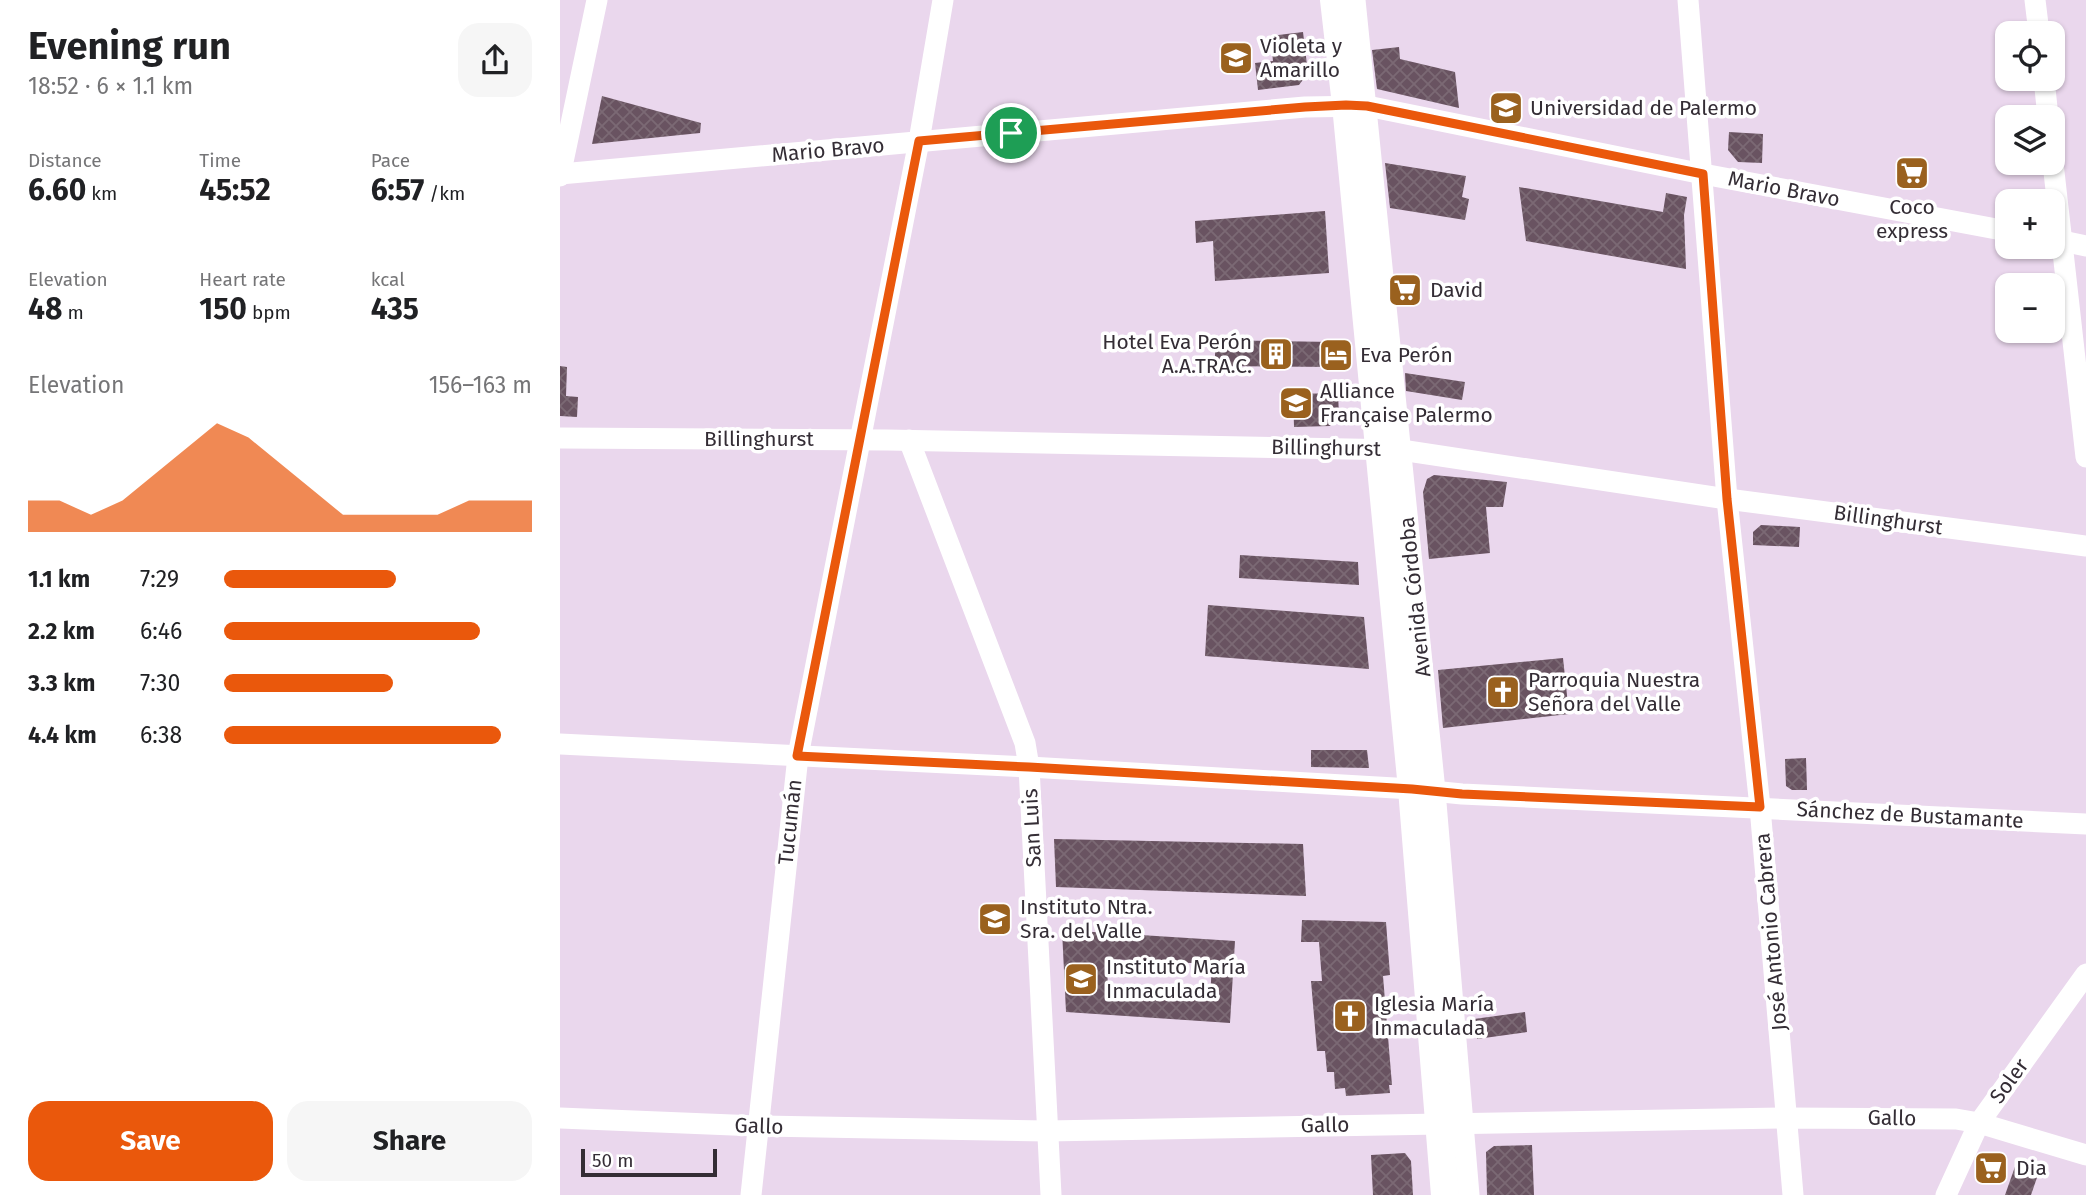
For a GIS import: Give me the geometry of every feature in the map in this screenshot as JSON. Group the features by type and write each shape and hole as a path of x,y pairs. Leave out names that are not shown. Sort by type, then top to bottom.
{"main road":[{"name":"Avenida Córdoba","path":"1334,0 1357,106 1423,790 1452,1123 1445,1195"}],"street":[{"path":"560,175 597,0"},
{"name":"Tucumán","path":"751,1195 797,756 919,141 943,0"},
{"name":"Avenida Córdoba","path":"1355,0 1357,106"},
{"name":"José Antonio Cabrera","path":"1688,0 1727,499 1760,807 1793,1195"},
{"path":"2035,0 2038,21"},
{"name":"Mario Bravo","path":"560,175 1305,107 1357,106 1995,229"},
{"path":"2065,242 2086,246"},
{"path":"2060,259 2086,457"},
{"name":"Billinghurst","path":"560,438 860,439 1390,449 1727,499 2086,547"},
{"name":"San Luis","path":"909,440 1025,743 1029,767 1051,1195"},
{"name":"Sánchez de Bustamante","path":"560,744 2086,824"},
{"name":"Soler","path":"1946,1195 1962,1155 1979,1123 2086,975"},
{"name":"Gallo","path":"560,1118 757,1126 1047,1131 1787,1118 1943,1119 1979,1123 2086,1155"},
{"name":"Avenida Córdoba","path":"1452,1123 1469,1195"}],"building":[{"path":"1303,32 1308,73 1299,85 1258,90 1255,63 1273,61 1270,36"},
{"path":"1399,47 1400,59 1455,72 1459,108 1377,89 1372,50"},
{"path":"602,96 701,123 700,133 592,144"},
{"path":"1729,132 1763,134 1762,163 1738,162 1728,150"},
{"path":"1385,163 1466,176 1462,197 1469,199 1465,220 1390,208"},
{"path":"1519,187 1663,212 1666,193 1687,197 1684,215 1686,269 1526,241"},
{"path":"1325,211 1329,273 1215,281 1213,241 1196,243 1195,221"},
{"name":"Hotel Eva Perón A.A.TRA.C.","path":"1215,340 1335,342 1337,367 1215,366"},
{"path":"560,366 567,367 566,396 578,397 577,417 560,416"},
{"path":"1405,373 1465,382 1462,400 1406,391"},
{"path":"1338,393 1339,416 1330,426 1294,427 1293,394"},
{"path":"1434,475 1507,482 1503,507 1486,507 1490,553 1429,559 1423,492 1427,479"},
{"path":"1761,525 1800,527 1799,547 1753,545 1753,532"},
{"path":"1240,555 1358,562 1359,585 1239,578"},
{"path":"1208,605 1364,617 1369,669 1205,656"},
{"name":"Parroquia Nuestra Señora del Valle","path":"1563,658 1569,714 1443,728 1438,670"},
{"path":"1311,750 1367,750 1369,768 1311,767"},
{"path":"1806,758 1807,790 1792,790 1786,786 1785,759"},
{"path":"1054,839 1303,844 1306,896 1056,887"},
{"name":"Iglesia María Inmaculada","path":"1302,920 1386,922 1390,975 1383,976 1392,1085 1389,1085 1390,1093 1346,1096 1345,1088 1335,1089 1334,1072 1327,1072 1325,1051 1317,1051 1311,981 1322,981 1319,942 1301,942"},
{"name":"Instituto María Inmaculada","path":"1062,930 1235,941 1230,1023 1066,1012","holes":["1107,959 1212,964 1210,998 1108,992"]},
{"path":"1525,1012 1527,1032 1477,1039 1474,1019"},
{"path":"1532,1145 1534,1195 1487,1195 1486,1152 1494,1146"},
{"path":"1405,1153 1411,1161 1413,1195 1373,1195 1371,1155"},
{"path":"2017,1161 2040,1169 2031,1195 2005,1195"}],"place":[{"name":"Violeta y Amarillo","path":"1236,58"},
{"name":"Universidad de Palermo","path":"1506,108"},
{"name":"Coco express","path":"1912,173"},
{"name":"David","path":"1405,290"},
{"name":"Hotel Eva Perón A.A.TRA.C.","path":"1276,354"},
{"name":"Eva Perón","path":"1336,355"},
{"name":"Alliance Française Palermo","path":"1296,403"},
{"name":"Parroquia Nuestra Señora del Valle","path":"1503,692"},
{"name":"Instituto Ntra. Sra. del Valle","path":"995,919"},
{"name":"Instituto María Inmaculada","path":"1081,979"},
{"name":"Iglesia María Inmaculada","path":"1350,1016"},
{"name":"Dia","path":"1991,1168"}],"route":[{"path":"1367,106 1703,174 1727,499 1760,807 1462,794 1029,767 797,756 919,141 1011,133 1305,107 1367,106"}]}
